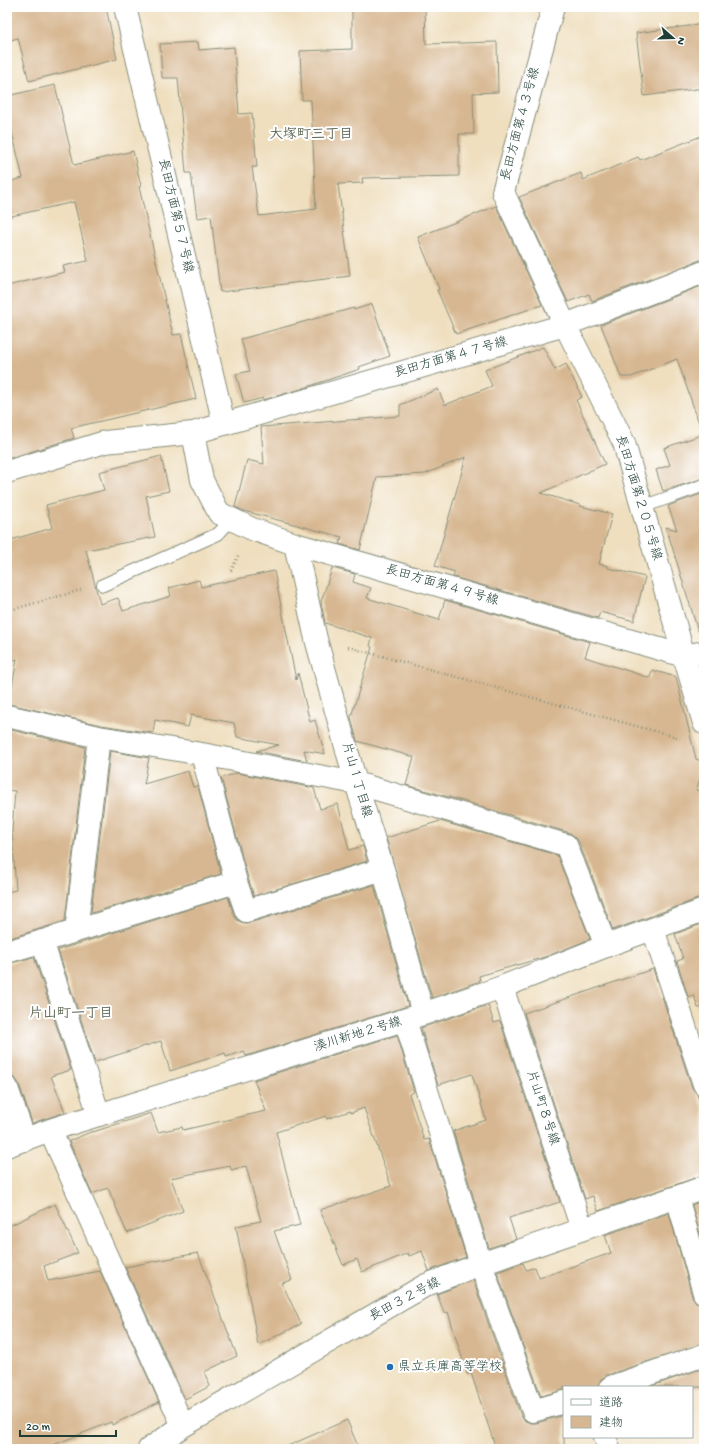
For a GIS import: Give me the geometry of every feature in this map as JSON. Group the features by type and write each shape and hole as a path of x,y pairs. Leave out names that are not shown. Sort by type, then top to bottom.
{"street":[{"name":"長田方面第５７号線","path":"125,7 224,424"},
{"name":"長田方面第４３号線","path":"553,7 503,192 565,325"},
{"name":"長田方面第４７号線","path":"7,472 105,442 193,433 565,325 704,272"},
{"name":"長田方面第２０５号線","path":"565,325 624,443 642,507 694,654"},
{"name":"長田方面第４９号線","path":"193,433 202,480 219,513 252,529 295,544 694,654"},
{"name":"片山１丁目線","path":"295,544 316,639 356,783 383,869 414,1017 482,1264 533,1411 563,1402"},
{"path":"694,654 704,723"},
{"path":"7,716 98,737 202,754 356,783 566,845 606,946"},
{"path":"76,931 98,737"},
{"path":"202,754 236,882 246,911 383,869"},
{"path":"7,952 236,882"},
{"name":"湊川新地２号線","path":"16,1143 50,1130 414,1017 502,987 606,946 704,910"},
{"path":"653,929 704,1084"},
{"path":"42,941 99,1115"},
{"name":"片山町８号線","path":"502,987 582,1229"},
{"path":"7,1088 16,1143"},
{"path":"50,1130 183,1426"},
{"name":"長田３２号線","path":"149,1449 183,1426 426,1285 704,1187"},
{"path":"678,1197 704,1293"},
{"path":"614,1386 704,1356"},
{"path":"605,1438 609,1449"}],"lane":[{"path":"642,507 704,485"},
{"path":"103,584 218,534 232,519"}],"path":[{"path":"7,611 103,584"},
{"path":"316,639 681,738"}],"building":[{"path":"7,7 106,7 117,59 29,81 18,38 7,41"},
{"path":"352,7 425,7 426,44 497,42 498,92 473,93 474,134 459,134 459,176 362,178 363,183 338,184 350,276 220,292 211,216 197,218 191,173 186,173 178,78 162,78 160,44 198,42 199,50 234,47 239,114 252,113 257,167 252,167 259,216 316,209 311,100 302,100 300,51 352,49"},
{"path":"704,24 704,88 644,96 636,33"},
{"path":"55,85 74,165 133,151 141,186 139,187 173,335 181,334 196,399 71,428 74,438 7,459 7,286 65,272 63,266 88,261 74,202 7,217 7,182 23,178 7,111 7,96"},
{"path":"704,135 704,260 700,260 592,301 589,294 568,302 519,197 581,173 583,180 638,157 640,160"},
{"path":"496,206 542,305 456,334 437,290 439,289 418,237"},
{"path":"704,285 704,426 700,426 677,359 631,377 621,377 601,325"},
{"path":"372,304 390,356 359,367 360,369 301,389 263,400 263,398 244,403 236,374 250,371 241,339"},
{"path":"543,347 555,370 566,364 582,397 576,400 605,464 541,493 580,506 612,514 599,564 608,566 608,568 645,577 634,621 600,612 598,618 453,577 455,572 435,566 466,457 425,474 377,477 360,550 339,544 342,537 244,511 235,507 247,460 264,464 261,427 400,416 400,405 438,389 445,405 492,386 485,370"},
{"path":"704,434 704,478 663,491 656,470 670,465 664,448"},
{"path":"161,456 169,491 146,496 155,537 86,550 100,604 118,598 123,611 171,596 169,588 199,580 201,587 274,571 296,680 298,673 310,722 315,720 325,754 304,750 307,761 256,751 279,745 237,737 234,723 191,715 188,727 155,720 153,733 101,725 9,704 17,659 7,662 7,541 52,528 46,505 104,490 99,472"},
{"path":"704,493 704,630 698,631 666,527 677,530 668,506"},
{"path":"332,568 355,574 353,582 371,588 367,598 439,620 445,600 590,642 585,657 650,678 652,670 676,677 696,759 704,762 704,768 696,790 704,793 704,898 700,898 613,930 578,840 570,833 406,785 414,757 357,741 351,717 372,647 370,646 372,638 325,623 321,602"},
{"path":"7,729 85,747 65,921 7,939 7,892 16,890 12,831 15,791 7,790"},
{"path":"110,751 149,758 144,784 188,771 193,787 198,786 221,874 91,913"},
{"path":"237,773 314,788 320,809 338,804 349,850 363,846 367,861 254,896 221,778"},
{"path":"440,821 557,855 590,939 548,956 479,976 480,981 432,998 386,838"},
{"path":"374,885 408,1006 246,1056 244,1051 226,1057 225,1053 170,1071 161,1041 95,1062 58,950 228,897 237,920 243,923 249,923"},
{"path":"704,923 704,1007 698,1008 694,995 688,997 677,961 683,959 675,934"},
{"path":"34,957 71,1070 51,1076 65,1112 32,1123 19,1084 15,1078 9,1076 7,1069 7,964"},
{"path":"653,969 692,1088 697,1094 704,1114 704,1175 598,1211 593,1196 585,1199 524,1013"},
{"path":"488,1005 494,1023 500,1021 560,1202 509,1218 516,1239 489,1248 453,1131 486,1120 472,1074 438,1085 421,1028"},
{"path":"397,1035 414,1092 409,1094 424,1140 429,1139 466,1257 429,1271 422,1251 409,1256 408,1253 362,1272 357,1259 343,1265 320,1210 391,1186 364,1108 327,1119 326,1116 276,1132 300,1225 274,1231 292,1280 282,1283 301,1324 258,1345 236,1226 261,1221 246,1166 231,1170 230,1166 171,1178 183,1211 127,1233 108,1188 92,1194 69,1141 93,1131 151,1113 158,1132 182,1127 183,1130 266,1111 254,1080"},
{"path":"704,1200 704,1247 692,1205"},
{"path":"55,1204 78,1253 44,1266 48,1281 100,1271 159,1402 112,1425 111,1422 43,1449 7,1449 7,1227"},
{"path":"669,1213 692,1296 696,1302 704,1305 704,1343 607,1375 601,1379 599,1386 563,1386 563,1390 541,1396 497,1272 523,1263 526,1270 535,1267 539,1278 611,1253 605,1235"},
{"path":"198,1253 237,1356 204,1372 210,1386 185,1399 125,1267"},
{"path":"473,1280 521,1416 525,1421 536,1423 563,1415 564,1449 496,1449 471,1373 467,1374 448,1312 444,1313 437,1294"},
{"path":"704,1368 704,1387 652,1386"},
{"path":"347,1420 359,1449 281,1449"}],"place":[{"name":"県立兵庫高等学校","path":"390,1367"}],"district":[{"name":"大塚町三丁目","path":"311,135"},
{"name":"片山町一丁目","path":"71,1014"}]}
